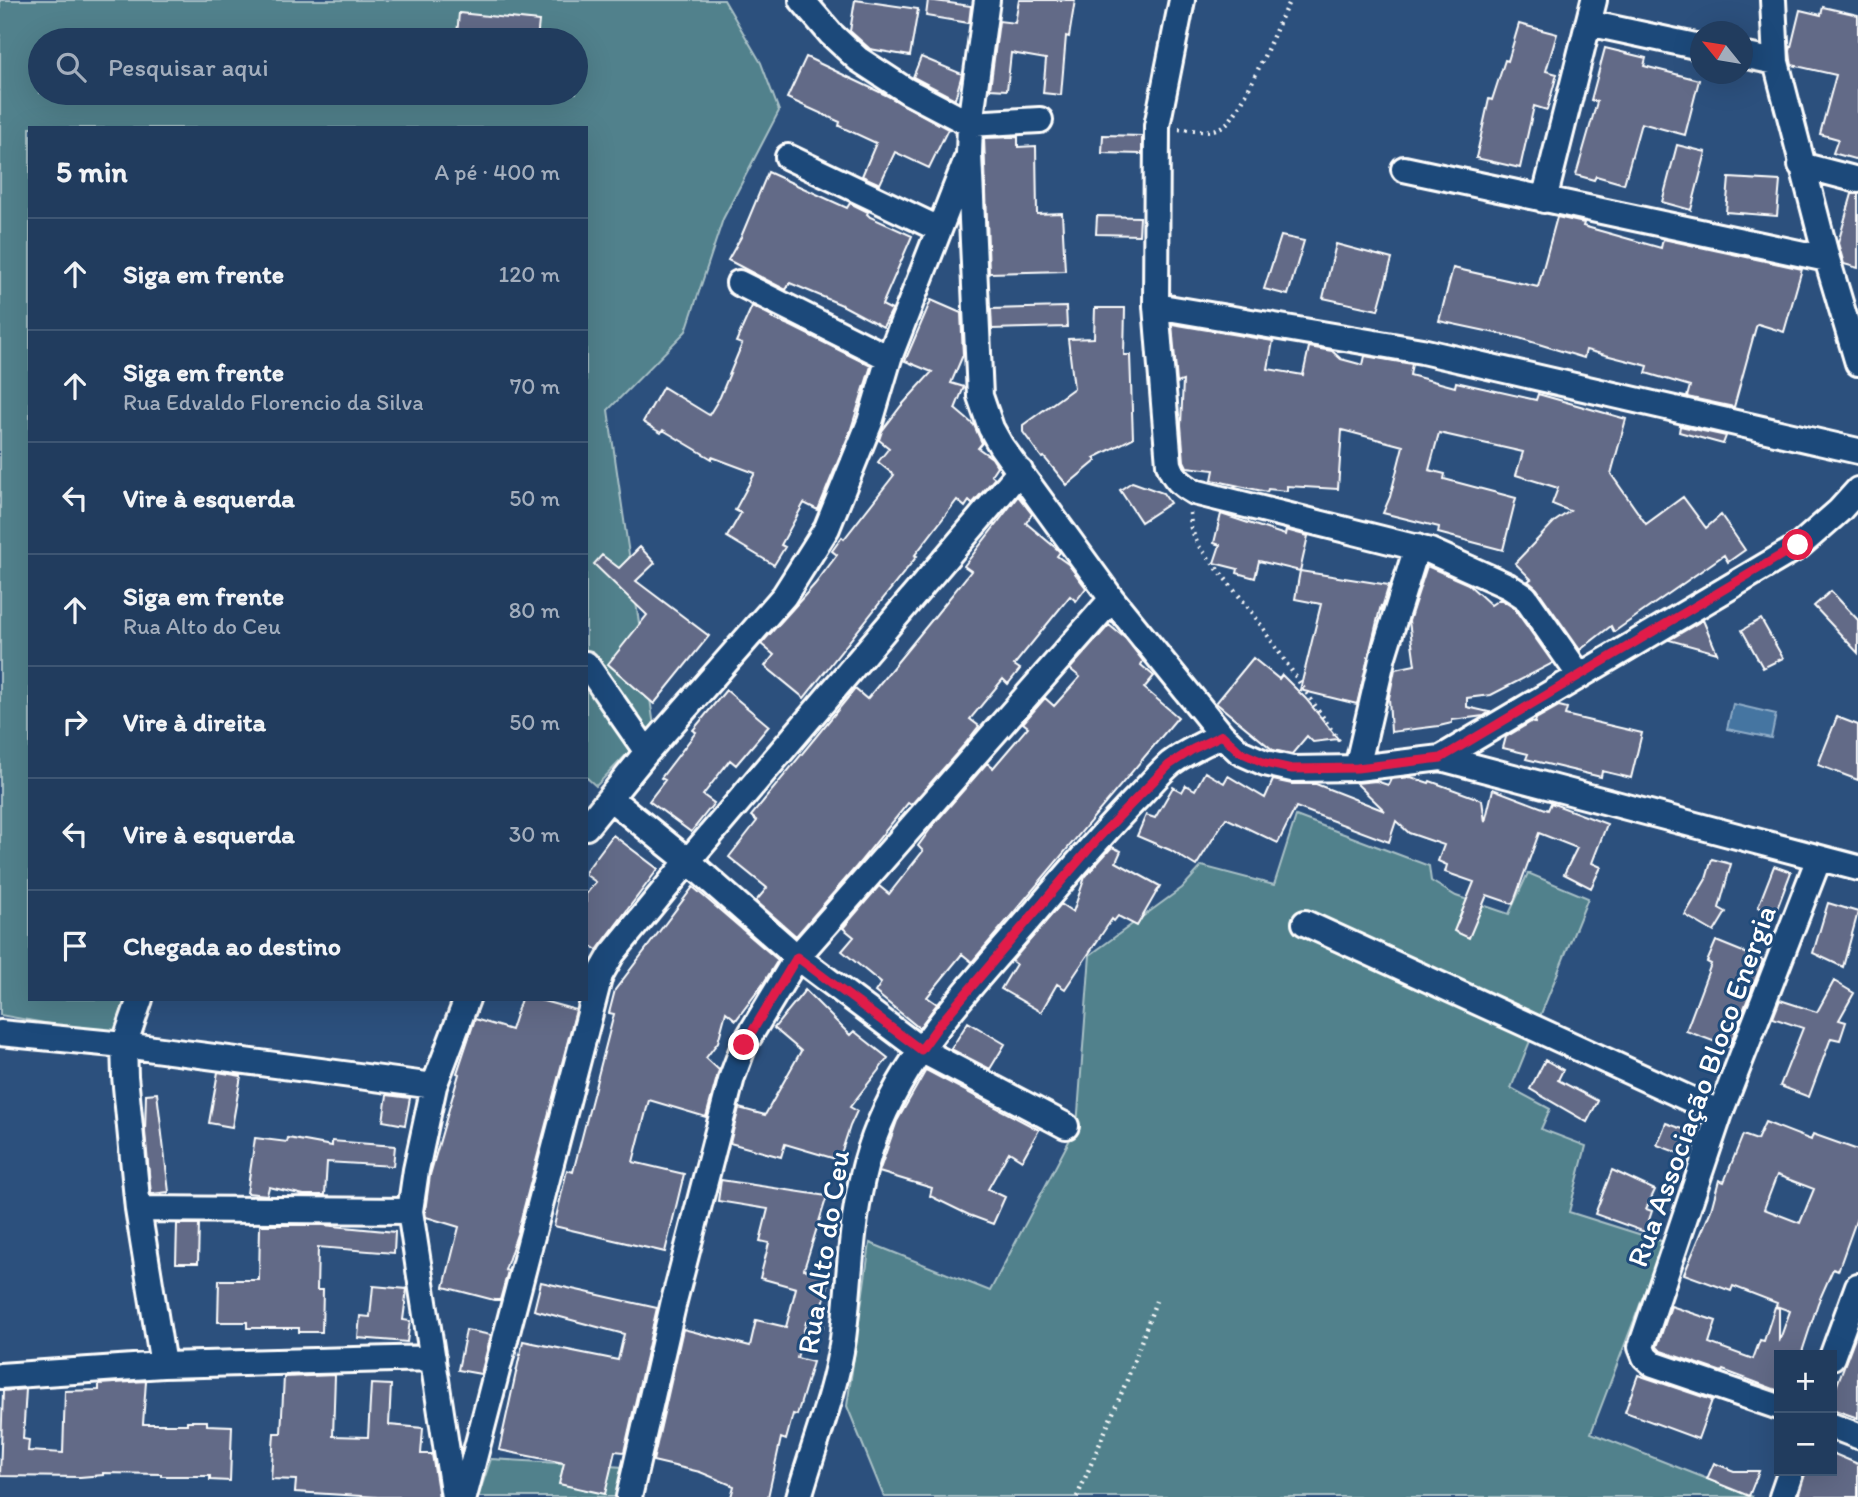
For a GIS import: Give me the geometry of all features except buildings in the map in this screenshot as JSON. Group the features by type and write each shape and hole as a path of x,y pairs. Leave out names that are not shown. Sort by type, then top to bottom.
{"street":[{"path":"802,0 831,34 858,59 907,91 970,124 1040,120"},
{"path":"987,0 970,124 969,154 980,396 991,428 1001,446 1112,599 1222,735 1240,752 1265,763 1292,769 1357,768 1441,758 1858,868"},
{"path":"1182,0 1157,126 1156,306 1172,474 1181,485 1194,492 1417,547 1508,586 1525,597 1580,676"},
{"path":"1773,0 1776,62 1826,259 1858,363"},
{"path":"1544,200 1591,12 1690,44"},
{"path":"1753,57 1776,62"},
{"path":"588,825 647,752 784,596 827,528 870,422 889,358 969,154"},
{"path":"788,156 939,229"},
{"path":"1801,165 1858,180"},
{"path":"1404,169 1826,259"},
{"path":"739,283 889,358"},
{"path":"1156,306 1422,351 1858,451"},
{"path":"464,1497 600,975 612,954 688,861 1020,471"},
{"path":"1441,758 1798,545 1839,511 1858,490"},
{"path":"1357,768 1383,656 1417,547"},
{"path":"629,1497 674,1301 732,1077 744,1045 797,957 1112,599"},
{"path":"588,667 647,752"},
{"name":"Rua Alto do Ceu","path":"799,1497 830,1400 840,1351 856,1212 869,1150 883,1115 939,1025 1099,837 1169,765 1193,749 1222,735"},
{"path":"611,799 688,861 797,957 921,1050 1066,1126"},
{"name":"Rua Associação Bloco Energia","path":"1774,1405 1653,1364 1645,1357 1641,1347 1720,1113 1819,858"},
{"path":"1305,923 1720,1113"},
{"path":"139,1001 124,1045 138,1209 163,1365"},
{"path":"454,1497 410,1211 434,1086 466,1001"},
{"path":"0,1033 124,1045 434,1086"},
{"path":"138,1209 410,1211"},
{"path":"1835,1350 1858,1286"},
{"path":"0,1376 163,1365 433,1358"},
{"path":"1837,1428 1858,1436"},
{"path":"1782,1497 1789,1476"}],"path":[{"path":"1157,126 1209,132 1227,123 1250,85 1290,0"},
{"path":"1194,492 1190,513 1191,528 1198,545 1252,612 1357,768"},
{"path":"1077,1497 1156,1301"}],"green space":[{"path":"0,0 724,0 761,63 779,111 723,219 686,331 608,410 654,726 596,786 588,779 588,126 28,126 28,1001 128,1001 117,1036 0,1015"},
{"path":"1296,816 1429,866 1431,881 1456,896 1509,914 1528,873 1588,898 1511,1088 1550,1109 1541,1129 1586,1146 1569,1212 1664,1242 1591,1433 1753,1497 884,1497 847,1406 870,1243 990,1291 1077,1126 1090,955 1182,888 1202,866 1274,885"},
{"path":"491,1459 624,1467 617,1497 478,1497"}],"water":[{"path":"1733,704 1776,714 1771,738 1727,729"}],"route":[{"path":"744,1045 797,957 921,1050 939,1025 1099,837 1169,765 1193,749 1222,735 1240,752 1265,763 1292,769 1357,768 1441,758 1798,545"}]}
